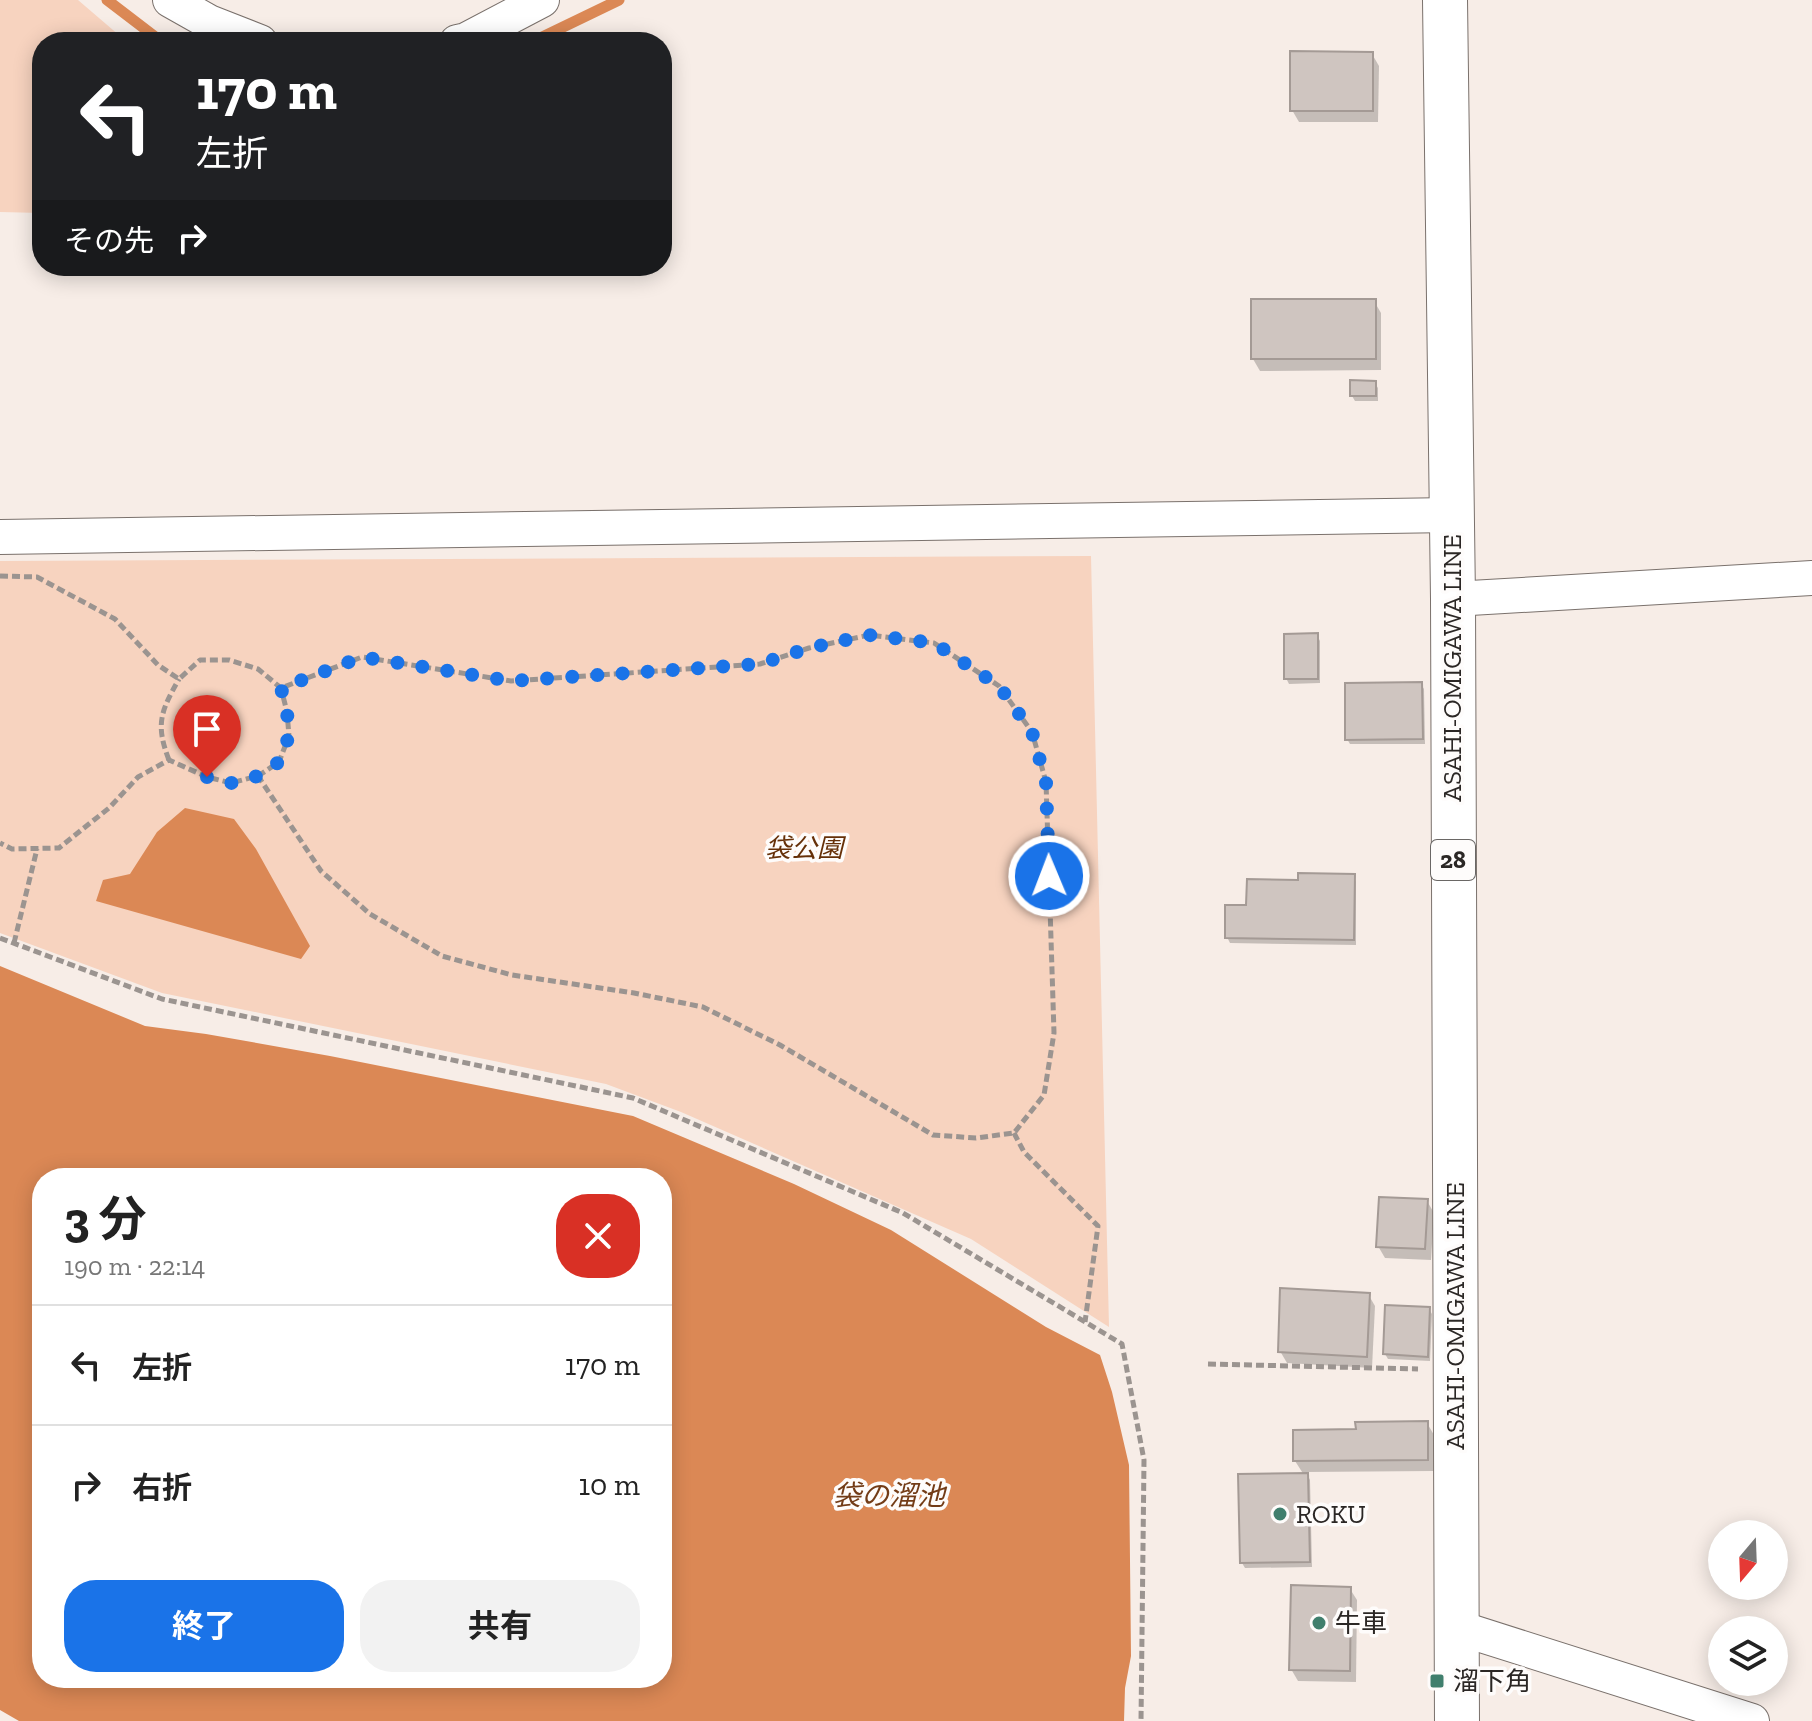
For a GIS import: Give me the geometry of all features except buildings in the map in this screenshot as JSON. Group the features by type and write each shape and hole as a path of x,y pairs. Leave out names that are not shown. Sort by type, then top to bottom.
{"main road":[{"name":"ASAHI-OMIGAWA LINE","path":"1445,0 1453,599 1457,1721"}],"street":[{"path":"170,0 234,32"},
{"path":"481,32 542,0"},
{"path":"0,537 1452,515"},
{"path":"1453,599 1812,578"},
{"path":"1456,1627 1752,1721"}],"path":[{"path":"0,576 37,577 115,619 158,665 179,679"},
{"path":"258,776 321,871 370,914 442,956 512,975 634,993 703,1007 780,1045 933,1135 976,1138 1014,1133 1044,1095 1054,1033 1046,782 1032,732 999,686 934,643 869,635 809,648 760,664 511,681 362,657 281,688"},
{"path":"200,660 229,660 258,669 281,688 289,736 279,762 258,776 231,783 207,777 169,760 161,738 162,715 179,679 200,660"},
{"path":"0,843 12,849 59,848 109,808 138,777 169,760"},
{"path":"14,943 37,849"},
{"path":"0,938 162,999 633,1098 903,1213 1122,1344 1144,1460 1141,1721"},
{"path":"1014,1133 1024,1152 1098,1226 1085,1322"},
{"path":"1208,1364 1455,1370"}],"green space":[{"path":"0,0 78,0 115,32 32,32 32,213 0,212"},
{"name":"袋公園","path":"1091,556 1109,1327 971,1239 681,1112 606,1084 162,993 0,933 0,561"}],"water":[{"path":"185,808 234,819 256,849 310,946 301,959 96,901 103,880 130,874 157,832"},
{"name":"袋の溜池","path":"0,966 145,1026 330,1056 633,1116 794,1184 891,1230 1046,1327 1100,1355 1112,1392 1129,1465 1131,1656 1125,1688 1124,1721 19,1721 0,1710"}],"waterway":[{"path":"107,0 149,32"},
{"path":"553,32 619,0"}],"place":[{"name":"ROKU","path":"1280,1514"},
{"name":"牛車","path":"1319,1623"},
{"name":"溜下角","path":"1437,1681"}],"route":[{"path":"207,777 231,783 258,776 279,762 289,736 281,688 362,657 511,681 760,664 809,648 869,635 934,643 999,686 1032,732 1046,782 1049,876"}]}
